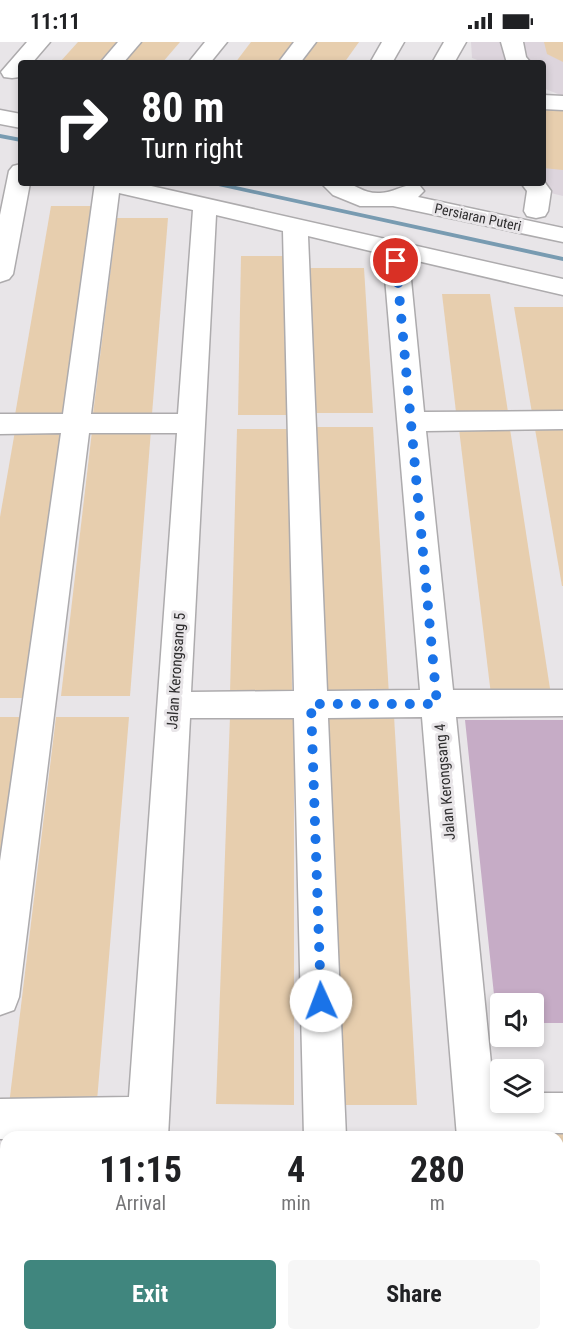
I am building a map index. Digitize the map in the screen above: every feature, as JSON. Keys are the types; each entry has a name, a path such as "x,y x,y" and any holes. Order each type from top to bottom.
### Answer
{"street":[{"path":"26,60 39,42"},
{"path":"114,60 130,42"},
{"path":"201,60 216,42"},
{"path":"291,60 305,42"},
{"path":"383,60 393,42"},
{"path":"445,60 455,42"},
{"path":"512,42 516,60"},
{"path":"546,102 563,103"},
{"path":"0,117 18,120"},
{"path":"0,159 18,163"},
{"path":"0,274 4,237 18,183"},
{"path":"0,997 108,186"},
{"path":"122,186 295,225 352,216 413,190 416,186"},
{"name":"Persiaran Puteri","path":"448,186 536,195 563,218"},
{"path":"337,187 352,216 395,248 563,287"},
{"path":"536,195 563,188"},
{"name":"Persiaran Puteri","path":"393,199 563,235"},
{"name":"Jalan Kerongsang 5","path":"147,1127 205,204"},
{"path":"295,225 325,1131"},
{"name":"Jalan Kerongsang 4","path":"395,248 477,1125"},
{"path":"411,422 563,420"},
{"path":"0,424 191,423"},
{"path":"174,705 563,703"},
{"path":"477,1125 563,1113"},
{"path":"0,1119 147,1127"}],"shaded area":[{"path":"471,42 563,42 563,96 546,89 546,60 477,60 472,58"},
{"path":"546,93 563,101 563,196 522,186 546,186"},
{"path":"465,720 563,720 563,1023 544,1023 544,993 494,993"}],"building":[{"path":"78,42 117,42 101,60 62,60"},
{"path":"142,42 180,42 165,60 125,60"},
{"path":"251,42 295,42 282,60 237,60"},
{"path":"316,42 359,42 346,60 302,60"},
{"path":"544,42 563,42 563,62 547,54"},
{"path":"546,107 563,107 563,170 546,168"},
{"path":"51,206 101,206 73,415 15,415"},
{"path":"117,218 168,218 152,414 93,414"},
{"path":"241,256 288,256 290,415 238,415"},
{"path":"309,268 364,268 373,413 312,413"},
{"path":"442,294 490,294 508,412 456,412"},
{"path":"514,307 563,307 563,413 532,413"},
{"path":"314,427 373,427 389,695 321,695"},
{"path":"237,429 290,429 292,693 230,693"},
{"path":"459,429 510,429 551,695 491,695"},
{"path":"535,429 563,429 563,586 562,586"},
{"path":"151,430 130,696 61,696 92,431"},
{"path":"15,431 65,432 26,698 0,698 0,517"},
{"path":"230,716 294,716 294,1105 216,1104"},
{"path":"322,716 394,716 417,1105 330,1105"},
{"path":"0,717 29,717 0,918"},
{"path":"56,717 129,717 96,1113 8,1113"}],"waterway":[{"path":"0,136 18,139"},
{"path":"228,186 563,259"}],"route":[{"path":"321,1001 311,704 437,704 396,261"}]}
